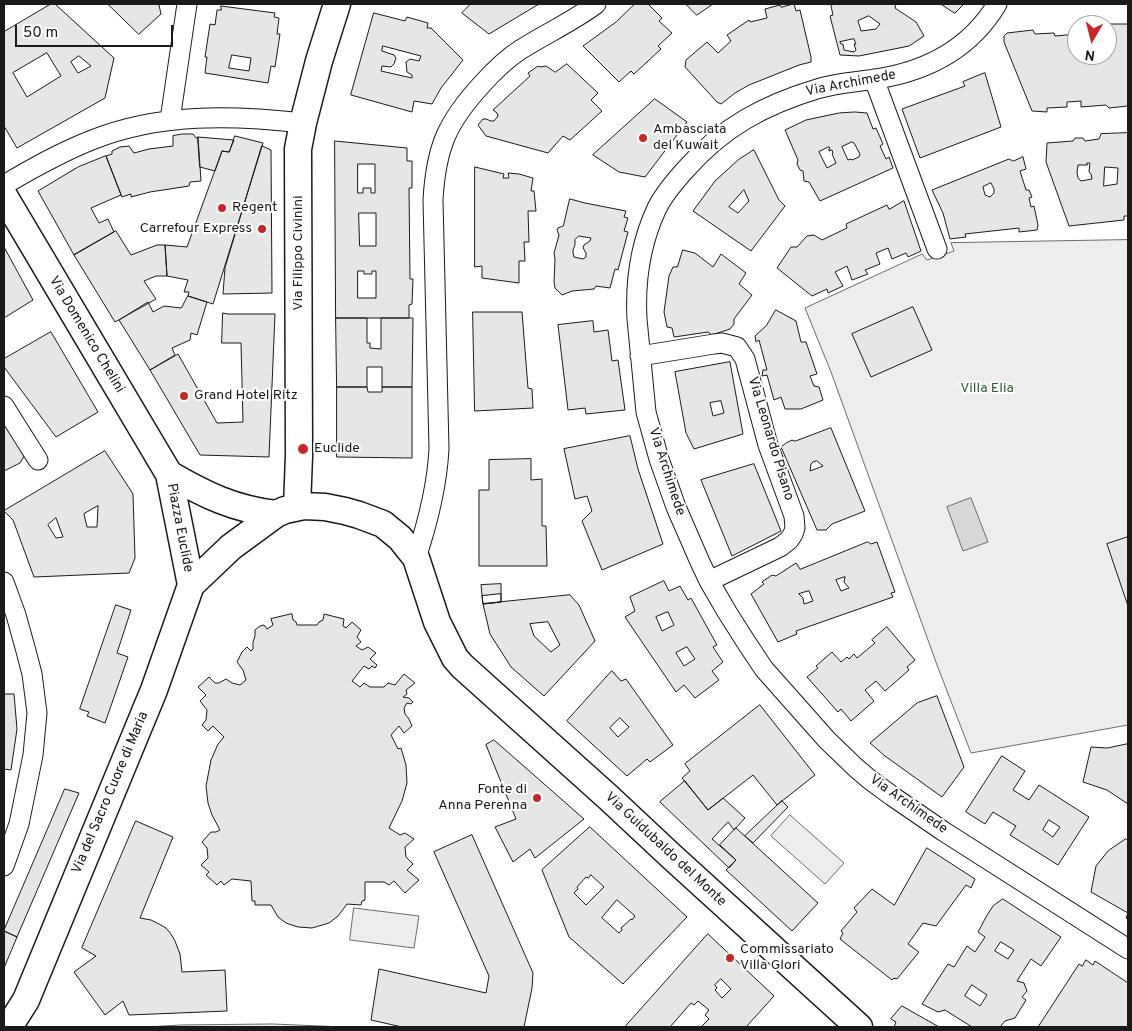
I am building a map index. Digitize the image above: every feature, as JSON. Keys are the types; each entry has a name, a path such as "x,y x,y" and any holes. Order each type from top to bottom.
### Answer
{"street":[{"path":"170,120 187,4"},
{"name":"Via Filippo Civinini","path":"286,510 299,456 298,149 319,61 337,4"},
{"path":"416,558 430,514 436,486 438,464 433,200 437,162 444,140 457,114 496,69 519,51 596,4"},
{"name":"Via Archimede","path":"998,4 981,27 961,46 950,53 915,70 874,79 842,83 784,100 736,124 713,142 679,176 657,208 642,254 638,275 636,304 646,412 659,459 676,507 709,580 764,669 814,726 855,767 892,796 1128,949"},
{"path":"874,79 937,249"},
{"path":"4,184 45,161 94,139 155,122 237,117 303,123"},
{"name":"Via Domenico Chelini","path":"4,196 169,474"},
{"name":"Via Leonardo Pisano","path":"640,356 714,344 729,344 737,347 745,359 768,445 794,516 795,528 793,534 780,548 709,580"},
{"path":"4,406 38,460"},
{"name":"Piazza Euclide","path":"169,474 222,502 256,512 314,506 345,511 375,521 391,530 416,558 447,643 455,658 470,674"},
{"name":"Piazza Euclide","path":"169,474 191,585"},
{"name":"Piazza Euclide","path":"191,585 231,547 286,510"},
{"path":"4,582 16,615 32,674 37,720 31,767 19,824 4,866"},
{"name":"Via del Sacro Cuore di Maria","path":"9,1027 26,1000 154,690 191,585"},
{"name":"Via Guidubaldo del Monte","path":"470,674 609,798 859,1027"},
{"name":"Via del Sacro Cuore di Maria","path":"24,1027 26,1000"}],"shaded area":[{"name":"Villa Elia","path":"1128,240 1128,725 971,753 937,665 831,372 805,308 922,254 927,260 954,251 951,243"},
{"path":"971,498 988,542 963,551 947,507"},
{"path":"790,815 844,863 825,884 771,836"},
{"path":"354,908 419,916 414,948 350,940"},
{"path":"273,1024 344,1027 146,1027 181,1025"}],"building":[{"path":"51,4 55,4 114,58 105,98 17,148 4,126 4,32","holes":["47,53 61,76 27,97 13,73","79,56 91,66 78,73 71,62"]},
{"path":"108,4 157,4 161,14 139,34"},
{"path":"471,4 539,4 489,34 462,13"},
{"path":"635,4 648,4 662,18 659,21 672,33 658,46 661,49 634,74 631,71 619,82 583,46 616,22"},
{"path":"686,4 713,4 697,15"},
{"path":"794,4 796,11 800,10 811,62 749,85 721,104 685,67 686,60 707,42 718,53 731,41 727,35 749,20 750,22 767,18 765,9"},
{"path":"834,4 896,4 895,8 916,22 924,36 909,46 859,56 840,55 830,16 833,15 831,6","holes":["869,16 880,24 876,29 861,31 858,21","854,39 856,50 854,52 844,50 843,44 840,42"]},
{"path":"941,4 964,4 955,13"},
{"path":"221,6 275,13 274,17 279,18 277,34 280,34 275,67 271,66 268,83 205,73 207,57 205,57 210,24 215,25 217,10 221,10","holes":["232,55 251,58 249,71 229,68"]},
{"path":"374,13 405,21 407,17 428,23 427,28 431,28 463,60 441,88 432,104 414,101 412,112 351,95","holes":["383,46 421,56 419,61 410,59 406,62 407,72 412,75 412,78 381,71 382,66 391,67 396,58 394,55 382,51"]},
{"path":"1117,24 1128,24 1128,106 1109,108 1106,105 1081,107 1081,101 1067,102 1067,107 1047,108 1047,112 1032,111 1004,42 1004,36 1007,33 1033,30 1035,34 1054,33 1055,36 1067,35 1067,65 1117,65"},
{"path":"567,64 598,93 591,100 602,111 570,140 563,136 548,153 486,136 478,125 483,119 494,121 498,116 493,110 530,76 528,73 538,66 546,66 555,72"},
{"path":"985,73 1001,127 920,158 902,109 965,86 963,82"},
{"path":"655,99 687,122 645,177 619,172 593,155"},
{"path":"839,113 867,113 873,129 876,128 883,144 880,146 886,159 889,157 893,168 820,201 809,182 804,181 803,171 800,170 797,164 798,160 785,130 806,120","holes":["852,142 860,154 859,157 848,160 842,147","829,147 829,151 832,150 836,163 827,168 819,152"]},
{"path":"1128,133 1128,216 1124,216 1124,220 1069,226 1046,162 1047,143 1073,141 1075,138 1083,138 1085,141 1099,139 1101,134","holes":["1087,163 1090,163 1089,172 1092,179 1081,181 1077,173 1078,165 1087,165","1105,167 1118,168 1117,184 1104,186"]},
{"path":"193,134 196,138 198,137 201,181 190,182 189,186 131,197 131,194 122,197 106,156 112,154 112,151 120,147 129,146 134,153 173,146 173,136"},
{"name":"Regent","path":"235,136 263,143 213,304 188,296 189,292 184,292 188,280 167,276 165,245 187,247 222,151 229,152"},
{"path":"198,137 234,140 229,152 222,151 215,171 200,167"},
{"path":"335,141 407,148 407,161 412,161 412,188 409,188 410,279 413,279 412,304 409,305 409,318 336,318","holes":["358,164 375,164 375,193 371,193 371,188 363,188 363,193 358,193","359,213 376,213 376,246 360,246","358,271 364,271 364,274 372,274 372,271 376,271 376,298 358,298"]},
{"path":"262,146 271,150 272,293 223,294 225,268"},
{"path":"754,150 779,200 785,206 751,251 693,211 715,181 738,160","holes":["744,190 749,201 738,213 729,207"]},
{"path":"106,156 121,195 91,208 99,223 108,219 114,232 74,255 38,191 78,167"},
{"path":"1023,157 1026,169 1020,171 1026,190 1029,190 1032,197 1029,198 1031,207 1034,206 1038,225 1037,230 1019,232 1019,228 965,234 966,237 950,239 943,213 932,190 1009,159 1013,161","holes":["991,183 994,193 990,197 985,195 983,187"]},
{"path":"475,167 504,174 503,178 509,178 508,173 533,178 531,191 534,191 536,211 528,211 529,242 524,242 525,261 519,261 519,283 482,278 482,266 475,267"},
{"path":"570,199 626,211 624,217 628,218 624,231 628,232 618,270 615,269 610,288 596,286 594,289 572,291 562,295 555,288 554,253 559,235 557,230 563,226","holes":["579,236 591,238 583,248 586,257 583,259 574,257 575,240"]},
{"path":"904,201 921,251 908,257 906,253 892,259 888,248 876,253 880,264 865,270 868,274 852,280 847,266 835,272 843,286 828,293 827,289 812,296 777,268 791,247 797,247 807,236 814,235 822,240 847,228 846,224 887,205 889,209"},
{"path":"116,231 131,255 157,245 165,245 167,276 156,276 144,281 156,299 115,322 74,255"},
{"path":"4,247 33,300 4,318"},
{"path":"683,250 695,253 713,267 721,254 746,273 739,284 752,295 734,319 734,324 730,329 712,335 708,332 674,337 672,328 667,327 664,312 669,276 673,267 677,267"},
{"path":"188,296 207,302 197,335 191,333 190,340 172,348 175,355 150,370 119,320 148,302 153,312 164,306 181,308"},
{"path":"913,307 932,350 871,377 852,334"},
{"path":"776,310 796,321 801,342 806,342 817,374 810,376 814,386 819,387 823,400 801,409 785,409 781,397 774,400 767,375 762,376 763,370 767,370 759,340 756,342 755,336 766,326"},
{"path":"473,312 522,312 528,388 532,389 533,408 475,411"},
{"name":"Grand Hotel Ritz","path":"223,313 275,314 269,457 200,455 150,370 178,354 217,423 243,422 241,343 222,343"},
{"path":"336,318 367,318 367,343 370,343 370,348 381,349 381,318 413,318 412,387 382,387 382,367 367,367 367,387 337,387"},
{"path":"593,321 594,332 608,330 612,361 618,360 625,410 586,414 585,408 568,410 558,325"},
{"path":"51,332 98,412 56,437 4,367 4,359"},
{"path":"730,362 743,434 694,449 686,433 675,372","holes":["721,401 724,413 713,416 710,403"]},
{"path":"337,387 367,387 368,392 382,392 382,387 412,387 412,458 337,457"},
{"path":"4,424 26,453 20,463 4,471"},
{"path":"831,428 865,511 832,524 826,530 817,530 781,447 792,440 795,441","holes":["817,461 823,466 810,471 813,462"]},
{"path":"630,436 638,469 663,544 602,570 582,521 592,511 587,496 575,499 564,449"},
{"path":"105,451 133,494 135,558 129,573 34,577 13,520 4,511","holes":["98,506 97,527 87,527 84,514","56,518 63,537 56,538 48,525"]},
{"path":"531,459 531,480 542,479 542,526 546,526 547,566 479,566 479,490 489,490 489,460"},
{"path":"754,464 781,531 732,556 701,480"},
{"path":"1128,537 1128,606 1107,544"},
{"path":"868,542 871,544 877,542 895,592 891,593 893,597 796,631 797,634 778,642 751,594 764,584 762,582 772,575 776,576 796,563 800,569","holes":["845,577 844,582 849,588 841,591 836,580","809,591 813,601 804,604 803,598 799,594"]},
{"path":"664,581 669,591 680,586 688,600 691,598 717,645 713,647 723,662 712,671 719,680 695,698 684,685 676,692 625,617 635,611 630,597","holes":["668,612 674,625 662,631 656,617","687,647 695,659 684,666 676,653"]},
{"path":"501,584 501,602 483,604 481,585"},
{"path":"501,594 501,602 483,604 482,596"},
{"path":"570,595 579,605 595,641 544,696 511,667 490,634 483,604","holes":["548,622 560,645 551,652 534,636 530,624"]},
{"path":"116,605 131,610 117,653 128,657 105,723 87,716 89,712 80,709"},
{"path":"292,614 293,620 297,625 317,625 323,620 324,614 344,619 343,626 346,628 352,622 361,630 357,637 361,642 356,646 362,650 368,647 376,653 370,659 377,665 375,668 372,666 369,669 364,666 352,681 360,687 364,683 370,687 384,687 388,683 395,685 404,674 415,683 406,690 407,694 403,697 409,698 413,702 411,704 407,703 404,708 405,714 412,726 404,733 399,726 391,735 398,749 401,748 406,765 407,783 402,801 389,828 400,835 405,833 414,839 405,847 406,857 413,864 407,870 419,880 405,893 394,881 389,885 384,882 365,882 365,900 362,901 361,905 347,904 338,916 329,923 312,928 298,927 286,923 278,917 271,905 255,905 255,901 252,901 251,881 232,879 224,885 221,881 217,885 206,875 209,872 201,865 208,858 207,848 202,842 211,832 220,830 208,803 206,786 211,760 218,744 224,737 213,726 208,731 202,725 206,720 207,710 200,701 206,695 198,687 209,677 215,683 226,679 240,685 246,680 243,670 237,662 247,647 251,651 253,649 255,630 264,625 267,629 273,625 271,619"},
{"path":"887,627 915,660 907,667 909,670 885,691 876,681 865,690 874,701 851,721 841,709 838,712 807,677 832,652 841,662 847,657 849,659 854,654 857,658 875,643 872,640"},
{"path":"612,671 621,681 626,679 673,745 650,762 647,759 627,776 567,721","holes":["620,718 629,727 618,737 610,728"]},
{"path":"4,694 14,694 17,729 11,770 4,769"},
{"path":"937,696 964,767 942,797 870,743 917,703"},
{"path":"760,705 815,775 777,805 753,775 708,810 682,778 690,771 685,764"},
{"path":"494,740 584,819 535,858 530,849 513,862 495,827 516,819 486,745"},
{"path":"1128,744 1128,804 1107,790 1083,782 1091,747 1107,748"},
{"path":"1002,756 1025,771 1013,790 1029,800 1039,785 1089,817 1058,865 1010,835 1016,826 993,812 985,824 966,812","holes":["1049,820 1060,827 1053,837 1043,830"]},
{"path":"685,781 708,810 723,798 745,818 734,830 728,822 712,839 736,860 729,868 660,802"},
{"path":"65,789 79,793 17,937 4,931"},
{"path":"782,801 788,807 753,843 745,836"},
{"path":"136,821 173,837 140,918 159,924 171,934 180,954 182,972 225,970 227,1011 129,1015 123,1001 105,1015 74,972 96,956 82,948"},
{"path":"590,827 687,917 623,984 569,937 542,870","holes":["591,875 604,887 586,905 574,893 586,877 588,878","617,900 635,916 621,928 622,930 619,933 602,918"]},
{"path":"736,828 818,903 792,931 726,870 736,860 720,845"},
{"path":"472,835 533,973 524,1027 402,1027 371,1020 379,969 486,993 489,976 434,852"},
{"path":"1126,839 1128,840 1128,913 1091,892 1096,866 1108,851"},
{"path":"927,848 975,879 971,888 966,885 936,926 923,923 908,944 919,952 897,979 894,978 892,980 840,939 843,933 841,931 857,912 854,908 872,889 894,905"},
{"path":"1003,899 1061,937 1041,966 1031,959 1017,981 1024,983 1027,991 1022,997 1026,1000 1015,1018 1005,1021 1000,1027 972,1027 945,1010 938,1012 922,1004 948,964 954,967 967,946 975,952 985,937 978,932 993,906","holes":["1001,942 1014,950 1008,959 995,951","972,985 987,995 980,1006 965,996"]},
{"path":"4,931 17,937 4,968"},
{"path":"708,934 774,996 746,1027 701,1027 709,1019 705,1015 709,1010 698,1001 694,1005 691,1003 670,1027 625,1027","holes":["721,979 731,989 722,998 715,990 717,988 715,985"]},
{"path":"1086,960 1093,965 1095,961 1128,983 1128,1027 1038,1027 1079,964 1082,966"},
{"path":"902,1006 939,1027 894,1027 896,1022 891,1019"}],"place":[{"name":"Ambasciata del Kuwait","path":"643,138"},
{"name":"Regent","path":"222,208"},
{"name":"Carrefour Express","path":"262,229"},
{"name":"Grand Hotel Ritz","path":"184,396"},
{"name":"Euclide","path":"303,449"},
{"name":"Fonte di Anna Perenna","path":"537,798"},
{"name":"Commissariato Villa Glori","path":"730,958"}]}
